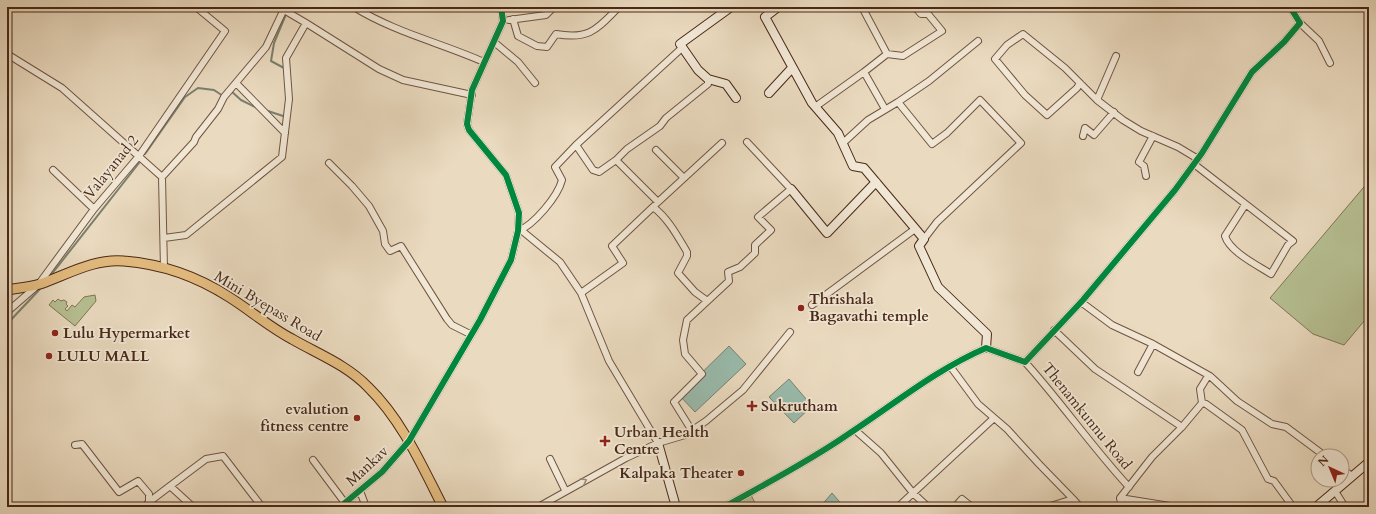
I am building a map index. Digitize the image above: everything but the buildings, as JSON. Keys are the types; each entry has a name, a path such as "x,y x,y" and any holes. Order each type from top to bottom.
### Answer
{"main road":[{"name":"Mini Byepass Road","path":"7,290 38,285 93,264 122,260 192,277 229,297 259,319 291,339 344,366 368,386 377,396 409,441 443,507"}],"street":[{"name":"Valayanad 2","path":"7,312 38,285 94,209 139,156 225,31 196,7"},
{"path":"354,7 367,15 408,34 484,62"},
{"path":"495,7 501,9 504,21 546,15 554,7"},
{"path":"513,19 518,36 537,46 547,47 556,34 572,37 595,31 619,7"},
{"path":"717,7 728,9"},
{"path":"778,7 765,16 792,68 815,107 838,133 853,166 864,168 924,239"},
{"path":"862,7 887,54"},
{"path":"815,107 887,54 903,56 942,31 928,14 921,14 915,7"},
{"path":"1290,7 1300,23 1319,41 1330,63"},
{"path":"164,269 162,177 194,142 218,110 224,97 266,47 285,8 379,69 403,80 472,95"},
{"path":"728,9 680,44 698,70 708,79 726,84 736,98"},
{"name":"Mankav","path":"343,505 360,492 395,459 409,441 470,334 480,320 508,266 520,230 519,213 506,175 469,130 467,124 472,95 484,62 504,21"},
{"path":"164,238 186,235 282,157 289,99 286,58 306,23"},
{"path":"724,507 855,430 916,387 950,366 986,348 1025,362 1081,302 1196,161 1252,72 1284,42 1300,23"},
{"path":"1080,83 1078,88 1047,115 1026,95 995,59 1008,45 1023,34 1065,68 1080,83 1097,100 1141,131 1178,147 1196,161 1245,205 1293,240 1288,245 1271,274 1244,257 1228,243 1225,236 1245,205"},
{"path":"843,143 868,120 886,110 929,81 978,41"},
{"path":"494,42 518,62 535,83"},
{"path":"676,507 658,443 609,361 581,294 560,262 520,230 547,208 555,196 562,180 555,168 576,145 683,47"},
{"path":"7,54 62,88 162,177"},
{"path":"1097,100 1116,56"},
{"path":"769,93 792,68"},
{"path":"864,72 886,110"},
{"path":"576,145 593,170 599,172 616,160 627,149 660,126 666,118 708,84 708,79"},
{"path":"236,83 285,133"},
{"path":"898,102 932,144 947,133 980,100 1021,143 937,222 919,246 938,287 987,334 986,348"},
{"path":"1083,136 1085,128 1094,135 1114,112"},
{"path":"1146,176 1144,166 1139,162 1153,136"},
{"path":"747,142 791,189 827,233 876,182"},
{"path":"581,294 623,263 612,246 722,143"},
{"path":"656,150 684,178"},
{"path":"616,160 658,202"},
{"path":"329,163 352,186 368,206 383,231 385,244 390,251 401,246 447,319 452,325 470,334"},
{"path":"53,170 94,209"},
{"path":"692,430 674,402 702,374 685,354 683,340 687,320 706,300 729,281 728,272 740,267 755,253 755,246 771,230 758,217 791,189"},
{"path":"653,207 659,211 673,229 687,252 688,256 678,273 695,292 706,300"},
{"path":"812,305 915,229"},
{"path":"1081,302 1112,325 1153,344 1208,376 1237,400 1272,424 1286,427 1314,448"},
{"path":"1054,330 1095,369 1182,427"},
{"path":"538,507 565,490 658,443 686,435 743,390 790,332"},
{"path":"1138,372 1153,344"},
{"name":"Thenamkunnu Road","path":"1025,362 1061,403 1104,460 1129,487"},
{"path":"950,366 978,404 1007,429 1038,464 1080,507"},
{"path":"1120,498 1152,457 1182,427 1202,403 1200,389 1208,376"},
{"path":"1202,403 1206,404 1242,430 1268,479 1274,481 1294,507"},
{"path":"898,507 994,418"},
{"path":"855,430 881,453 913,493 928,507"},
{"path":"75,445 82,444 119,492 138,481 148,494 149,502"},
{"path":"144,507 206,459 223,456 260,506"},
{"path":"550,459 565,490"},
{"path":"313,460 343,505"},
{"path":"1316,507 1369,462"},
{"path":"170,486 193,507"},
{"path":"1335,491 1345,507"},
{"path":"360,492 366,507"},
{"path":"1120,498 1122,507"},
{"path":"1120,498 1176,507"},
{"path":"1047,507 1073,499"},
{"path":"955,507 962,500 972,507"}],"shaded area":[{"path":"1369,181 1369,323 1365,320 1344,345 1313,334 1270,298"},
{"path":"95,295 96,301 75,326 49,305 53,300 55,302 58,299 61,301 64,300 67,302 66,304 68,306 65,309 67,311 72,305 75,307 84,297"},
{"path":"729,346 746,364 695,412 679,395"},
{"path":"789,379 812,406 794,423 769,397"},
{"path":"832,493 844,507 820,507"},
{"path":"751,495 757,507 730,507"}],"waterway":[{"name":"Valayanad 2","path":"284,68 271,61 274,43 289,7"},
{"name":"Valayanad 2","path":"145,154 185,97 198,88 214,90 223,96"},
{"name":"Valayanad 2","path":"231,91 241,100 257,108"},
{"name":"Valayanad 2","path":"265,110 283,116"},
{"path":"51,275 139,163"},
{"path":"7,324 40,289"}],"cycle path":[{"path":"340,507 382,472 409,441 480,320 511,260 518,231 519,213 506,175 469,130 467,124 472,90 503,21 501,7"},
{"path":"724,507 832,445 915,388 967,357 986,348 1025,362 1083,300 1175,190 1202,153 1252,72 1284,42 1300,23 1290,7"}],"place":[{"name":"Thrishala Bagavathi temple","path":"801,308"},
{"name":"Lulu Hypermarket","path":"55,333"},
{"name":"LULU MALL","path":"49,356"},
{"name":"Sukrutham","path":"752,406"},
{"name":"evalution fitness centre","path":"357,418"},
{"name":"Urban Health Centre","path":"605,441"},
{"name":"Kalpaka Theater","path":"741,473"}]}
